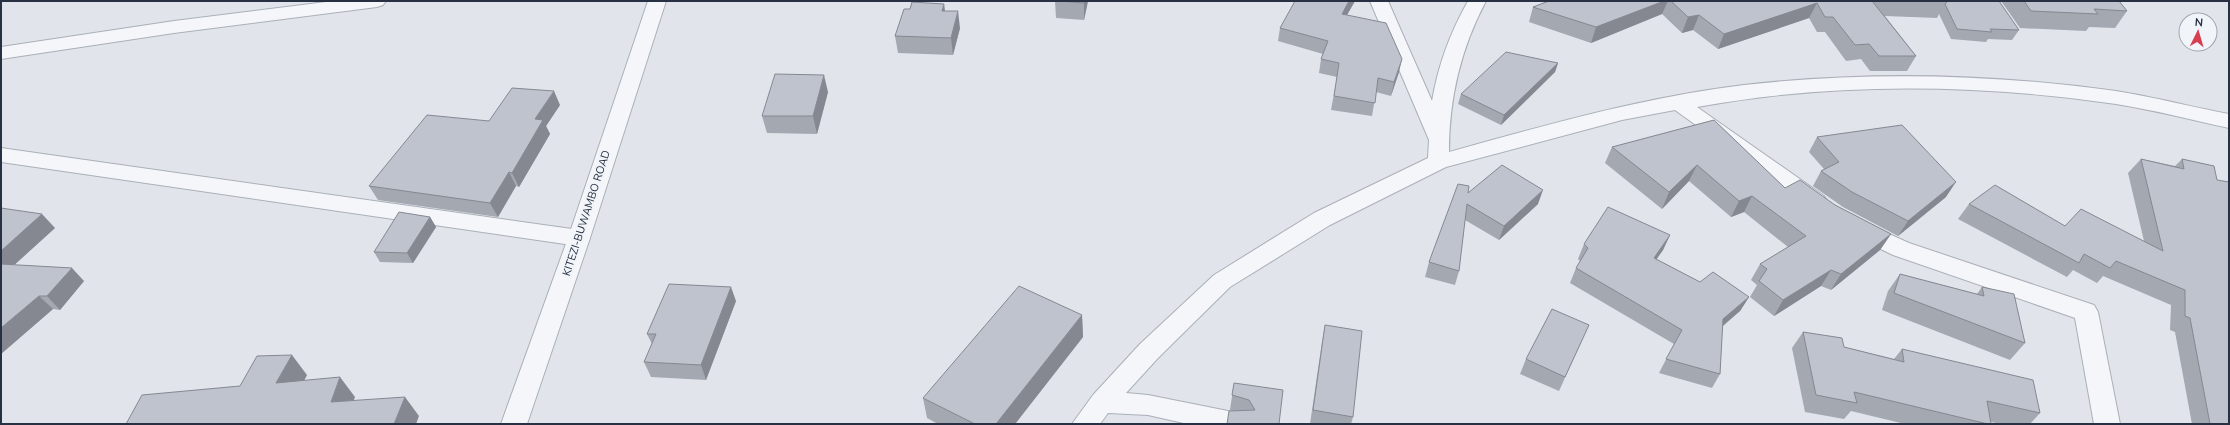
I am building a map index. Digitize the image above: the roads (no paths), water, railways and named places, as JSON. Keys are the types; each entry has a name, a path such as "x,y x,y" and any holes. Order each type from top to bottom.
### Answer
{"street":[{"path":"1,53 174,27 377,1"},
{"name":"KITEZI-BUWAMBO ROAD","path":"514,424 579,238 657,1"},
{"path":"1379,1 1438,139"},
{"path":"1439,162 1438,139 1446,76 1458,39 1477,1"},
{"path":"1085,424 1102,402 1149,351 1222,281 1322,219 1439,162 1607,116 1743,92 1856,83 2001,86 2117,98 2229,120"},
{"path":"1678,103 1837,216 1901,248 2086,312 2108,424"},
{"path":"1,155 579,238"},
{"path":"1102,402 1148,405 1238,424"}]}
